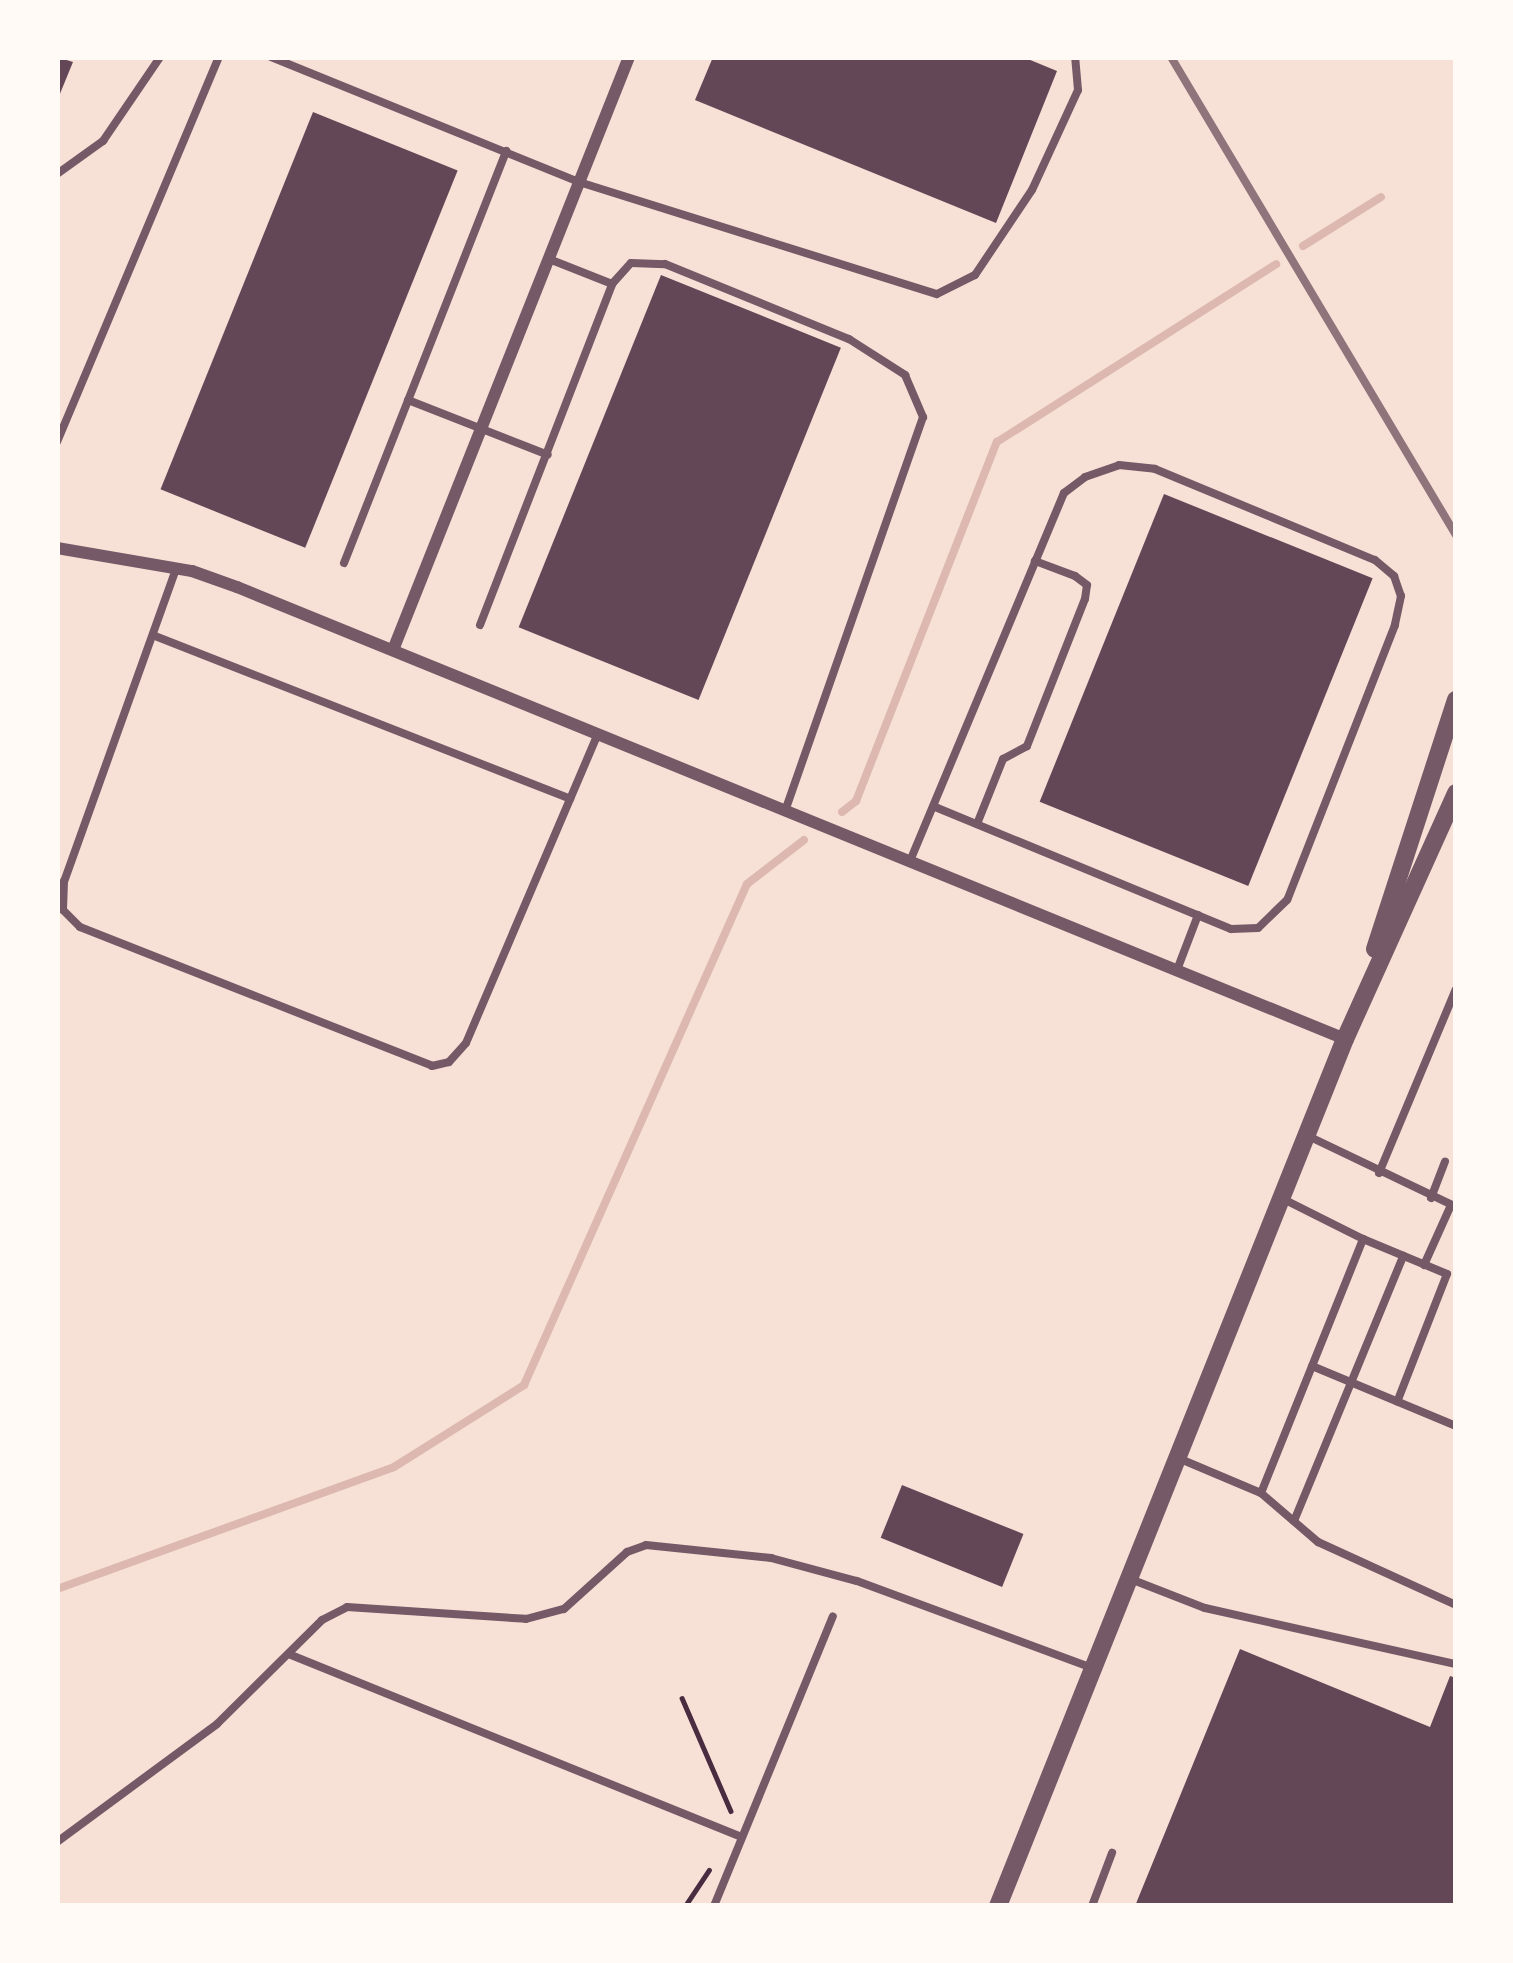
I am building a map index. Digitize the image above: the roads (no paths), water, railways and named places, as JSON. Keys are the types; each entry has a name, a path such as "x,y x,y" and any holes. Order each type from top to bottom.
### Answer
{"street":[{"path":"393,650 629,57"},
{"path":"57,548 176,568 393,650 1345,1039"},
{"path":"1345,1039 1456,700"},
{"path":"998,1906 1345,1039 1456,794"}],"lane":[{"path":"57,174 103,141 160,57"},
{"path":"57,442 219,57"},
{"path":"271,57 579,182 937,294 975,274 1032,190 1078,90 1075,57"},
{"path":"344,563 506,151"},
{"path":"549,259 612,284"},
{"path":"480,625 612,284 632,263 665,264 849,339 905,375 923,417 785,810"},
{"path":"408,400 548,454"},
{"path":"910,861 1064,493 1119,464 1199,486 1375,560 1394,576 1401,596 1395,626 1287,900 1258,928 1231,928 934,806"},
{"path":"977,824 1003,759 1027,746 1087,586 1075,575 1036,561"},
{"path":"176,568 64,881 63,910 80,927 432,1066 449,1062 466,1043 598,734"},
{"path":"155,635 570,799"},
{"path":"1177,970 1198,915"},
{"path":"1379,1173 1456,989"},
{"path":"1306,1136 1454,1206 1424,1265"},
{"path":"1431,1198 1445,1162"},
{"path":"1280,1199 1447,1274 1397,1402"},
{"path":"1261,1493 1363,1239"},
{"path":"1294,1521 1403,1256"},
{"path":"1312,1366 1456,1426"},
{"path":"1176,1458 1261,1493 1318,1542 1456,1605"},
{"path":"57,1842 217,1724 322,1620 347,1607 526,1618 564,1609 627,1552 646,1545 771,1558 857,1581 1092,1667"},
{"path":"1127,1578 1205,1608 1456,1664"},
{"path":"714,1906 833,1616"},
{"path":"291,1655 742,1837"},
{"path":"1092,1906 1112,1853"}],"waterway":[{"path":"1303,246 1381,197"},
{"path":"842,812 856,801 997,442 1276,264"},
{"path":"57,1589 394,1467 524,1385 747,884 804,840"}],"railway":[{"path":"1171,57 1456,535"}]}
